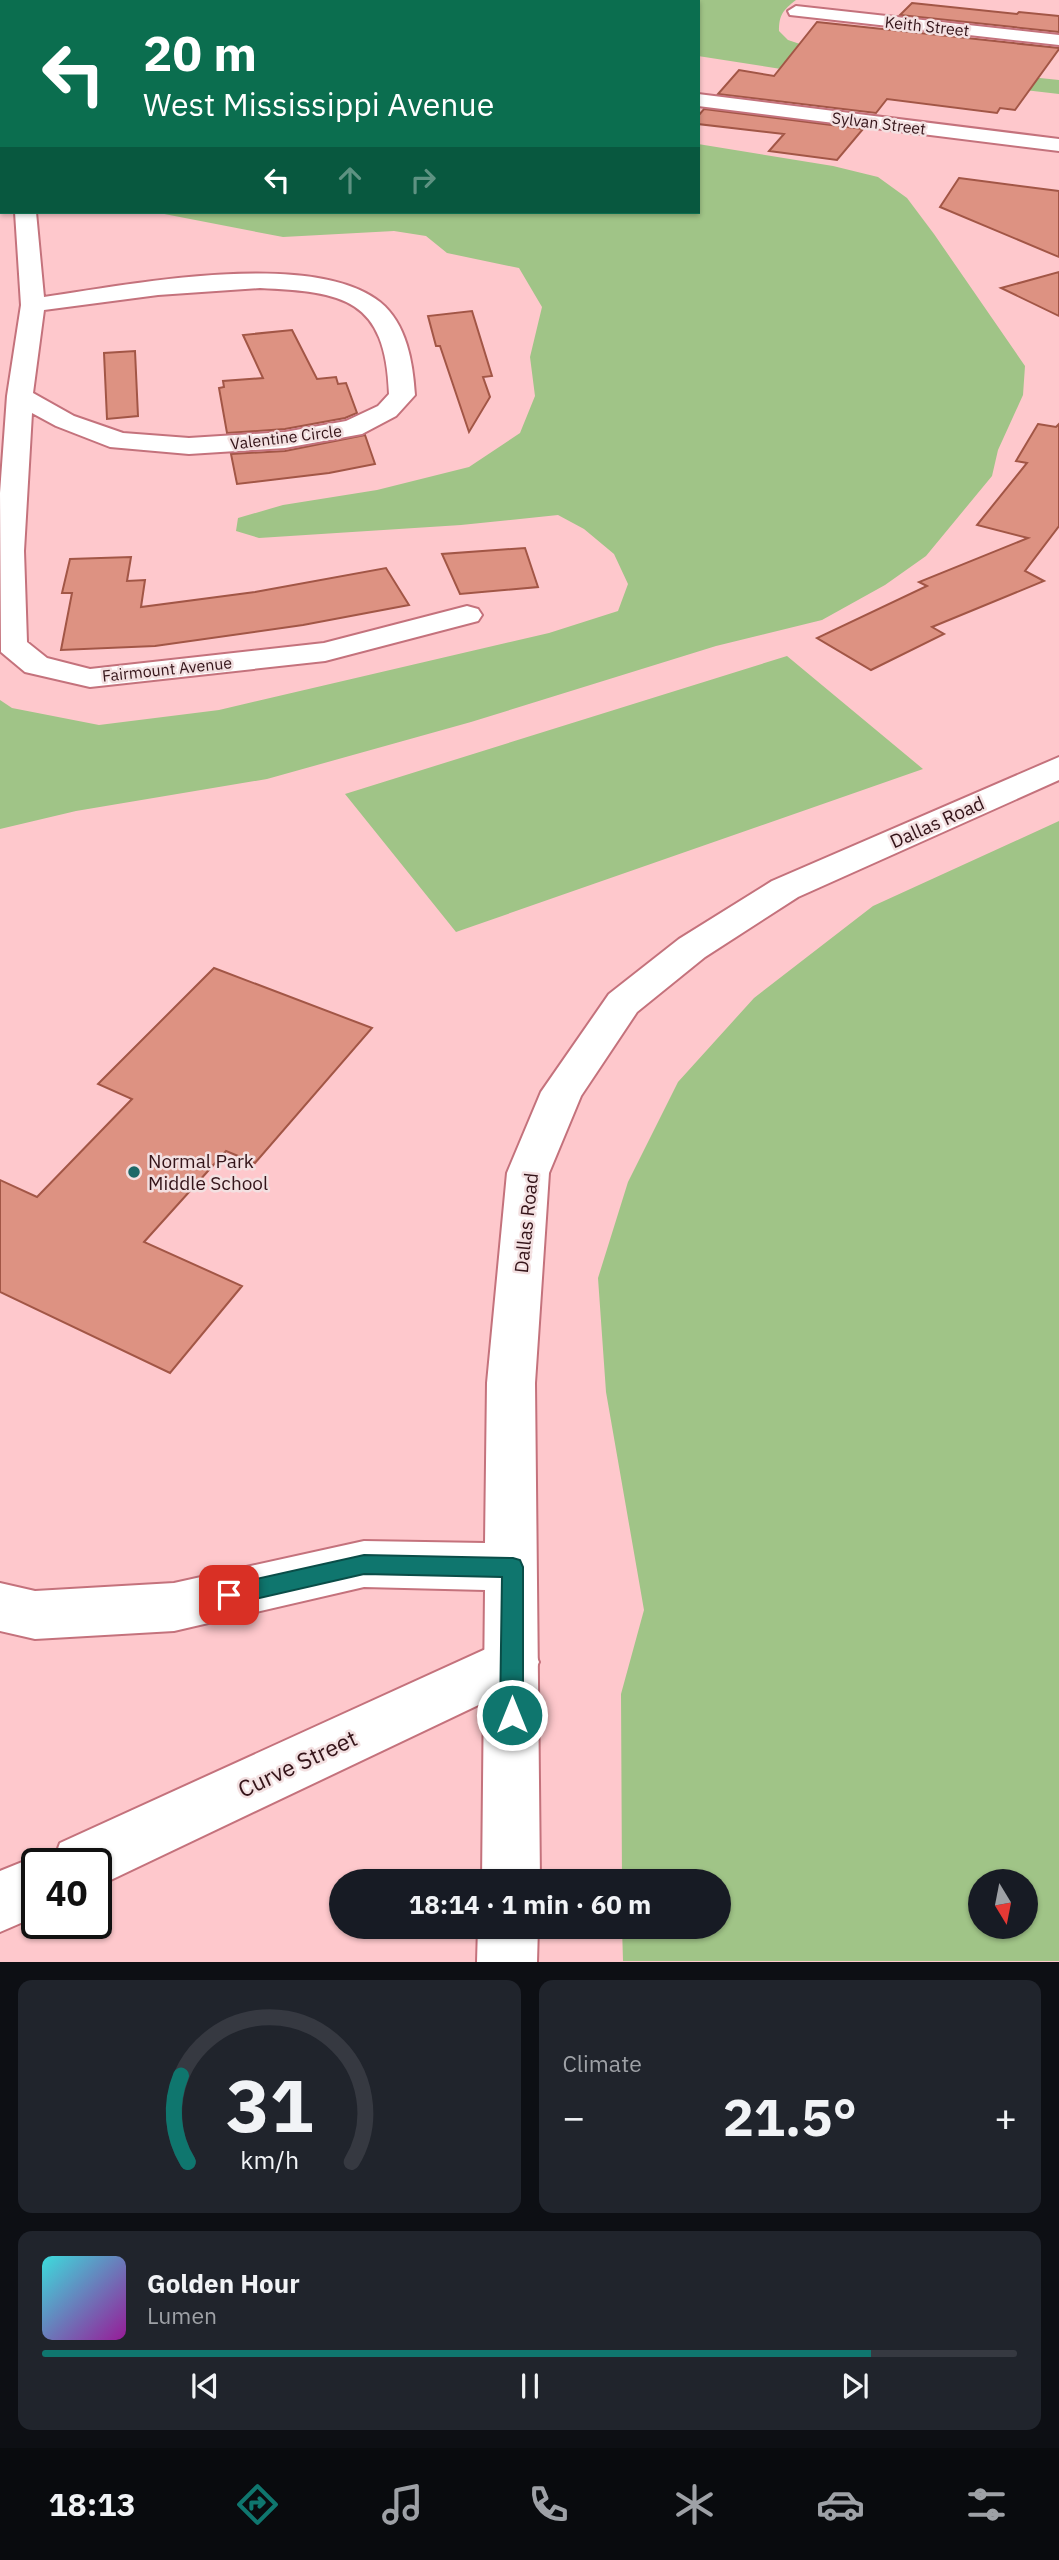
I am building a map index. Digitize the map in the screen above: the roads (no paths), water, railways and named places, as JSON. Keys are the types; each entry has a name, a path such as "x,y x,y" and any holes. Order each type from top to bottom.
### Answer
{"street":[{"name":"Keith Street","path":"796,11 1059,40"},
{"name":"Sylvan Street","path":"700,100 1059,145"},
{"name":"Fairmount Avenue","path":"25,214 33,305 20,396 10,551 12,645 36,665 90,678 326,652 467,615"},
{"name":"Valentine Circle","path":"20,396 65,421 119,441 189,446 285,440 353,428 387,411 402,395 400,360 389,329 371,306 337,289 284,279 221,281 33,305"},
{"name":"Dallas Road","path":"510,1869 513,1567 511,1383 528,1172 562,1091 623,1003 692,947 785,889 1059,767"},
{"path":"0,1607 35,1615 174,1607 364,1564 513,1567"},
{"name":"Curve Street","path":"112,1849 512,1661"},
{"path":"0,1902 21,1892"},
{"path":"507,1962 508,1939"}],"place":[{"name":"Normal Park Middle School","path":"134,1172"}]}
